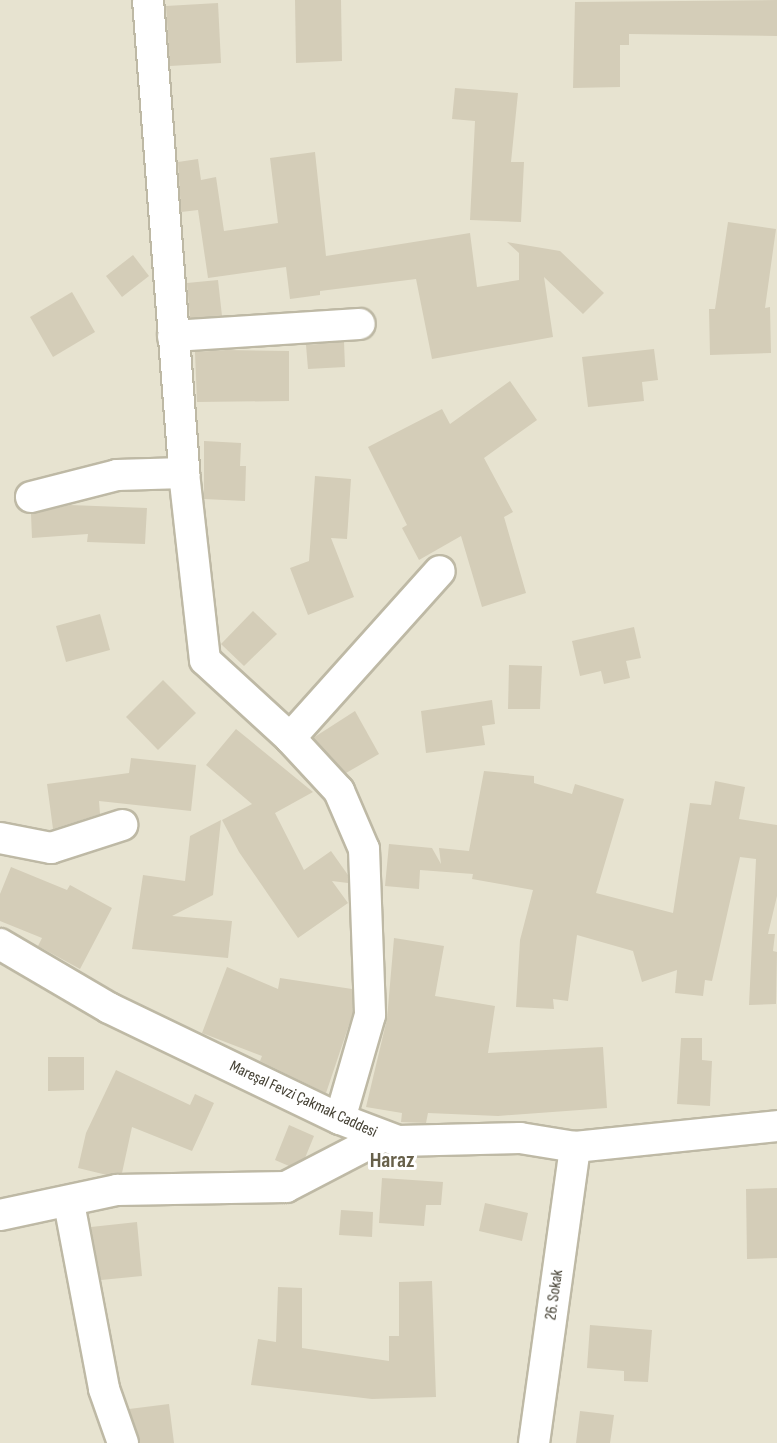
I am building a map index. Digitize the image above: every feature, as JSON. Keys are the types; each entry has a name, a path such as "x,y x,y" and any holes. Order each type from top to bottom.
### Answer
{"street":[{"path":"148,0 184,473 205,660 290,738 339,791 364,849 370,1015 340,1119"},
{"path":"173,336 360,324"},
{"path":"31,497 117,476 184,473"},
{"path":"290,738 440,571"},
{"path":"0,838 51,848 122,825"},
{"name":"Mareşal Fevzi Çakmak Caddesi","path":"0,944 109,1008 340,1119 382,1137 398,1141 520,1138 575,1147 777,1126"},
{"path":"0,1215 69,1203 117,1190 286,1187 382,1137"},
{"name":"26. Sokak","path":"534,1443 575,1147"},
{"path":"69,1203 104,1389 123,1443"}],"shaded area":[{"path":"0,0 777,0 777,1443 0,1443"}],"building":[{"path":"295,0 341,0 342,61 296,63"},
{"path":"777,0 777,36 629,34 629,45 620,45 620,87 573,88 575,2"},
{"path":"218,3 221,63 170,66 166,6"},
{"path":"455,88 518,93 511,162 524,162 521,222 470,220 475,121 452,119"},
{"path":"315,152 326,256 470,233 477,287 519,280 519,253 507,242 560,251 604,293 583,314 544,277 553,337 432,359 416,279 320,291 320,295 290,299 286,267 208,278 198,210 181,212 178,162 198,159 201,180 216,177 224,231 278,223 270,158"},
{"path":"728,222 776,229 765,308 770,307 771,353 710,355 709,309 715,309"},
{"path":"133,255 149,276 122,297 106,276"},
{"path":"218,280 222,316 190,318 187,283"},
{"path":"72,292 95,332 53,357 30,317"},
{"path":"344,342 345,367 308,369 306,345"},
{"path":"654,349 658,380 642,382 644,401 588,407 582,357"},
{"path":"289,351 289,401 197,402 195,352"},
{"path":"510,381 537,420 484,458 513,512 504,517 526,593 482,607 461,536 419,560 402,528 407,525 368,447 442,409 450,424"},
{"path":"204,441 241,443 240,466 246,466 245,501 204,499"},
{"path":"315,476 351,479 347,539 331,538 354,597 308,615 290,568 309,561"},
{"path":"70,505 147,508 145,544 87,542 88,534 32,538 31,514"},
{"path":"253,611 277,634 244,666 221,644"},
{"path":"100,614 110,650 66,662 56,626"},
{"path":"634,627 641,658 626,661 630,678 604,684 601,671 580,676 572,641"},
{"path":"509,665 542,666 540,709 508,709"},
{"path":"163,680 196,713 158,750 126,717"},
{"path":"492,700 495,724 482,726 485,745 426,753 421,711"},
{"path":"355,711 379,754 346,773 313,738"},
{"path":"236,729 313,792 275,813 304,870 331,851 348,875 348,883 332,881 348,903 298,938 239,852 222,820 252,804 206,765"},
{"path":"131,758 196,765 191,811 99,801 100,814 53,829 47,784 129,773"},
{"path":"484,771 534,776 534,783 572,794 575,784 624,799 596,893 673,913 690,803 711,805 715,781 745,787 739,819 777,825 777,896 768,934 775,934 773,951 777,952 776,1004 749,1005 756,859 740,857 712,981 705,980 703,996 675,993 677,970 642,982 633,951 577,935 568,1001 553,999 554,1009 516,1007 520,940 533,890 472,879 473,874 420,870 419,889 385,886 389,844 432,848 441,864 439,848 469,851"},
{"path":"221,820 213,895 172,916 232,921 228,958 132,949 143,875 185,881 190,836"},
{"path":"11,867 67,890 70,885 112,908 80,969 38,946 42,938 0,921 0,894"},
{"path":"394,938 444,946 435,996 495,1006 488,1053 603,1047 607,1108 498,1116 428,1113 426,1123 401,1122 402,1113 366,1107 387,1019"},
{"path":"227,967 278,989 280,978 352,989 353,1013 326,1093 260,1061 262,1056 202,1033"},
{"path":"681,1038 702,1038 702,1060 712,1061 710,1106 677,1104"},
{"path":"48,1057 84,1057 84,1090 48,1091"},
{"path":"116,1070 190,1105 195,1094 214,1103 192,1151 132,1127 122,1173 107,1175 78,1168 86,1133"},
{"path":"289,1125 314,1136 305,1158 289,1166 275,1160"},
{"path":"382,1178 443,1182 441,1205 426,1205 424,1226 379,1223"},
{"path":"777,1188 777,1258 747,1259 746,1189"},
{"path":"485,1203 528,1213 522,1241 479,1231"},
{"path":"341,1210 373,1212 372,1237 339,1235"},
{"path":"137,1222 142,1276 101,1280 91,1227"},
{"path":"432,1281 436,1397 372,1399 251,1385 258,1339 276,1342 278,1287 302,1288 302,1348 389,1361 389,1336 399,1336 399,1282"},
{"path":"590,1325 652,1330 648,1382 624,1381 624,1371 587,1368"},
{"path":"169,1404 174,1443 140,1443 129,1409"},
{"path":"580,1411 614,1415 610,1443 576,1443"}],"district":[{"name":"Haraz","path":"392,1161"}]}
